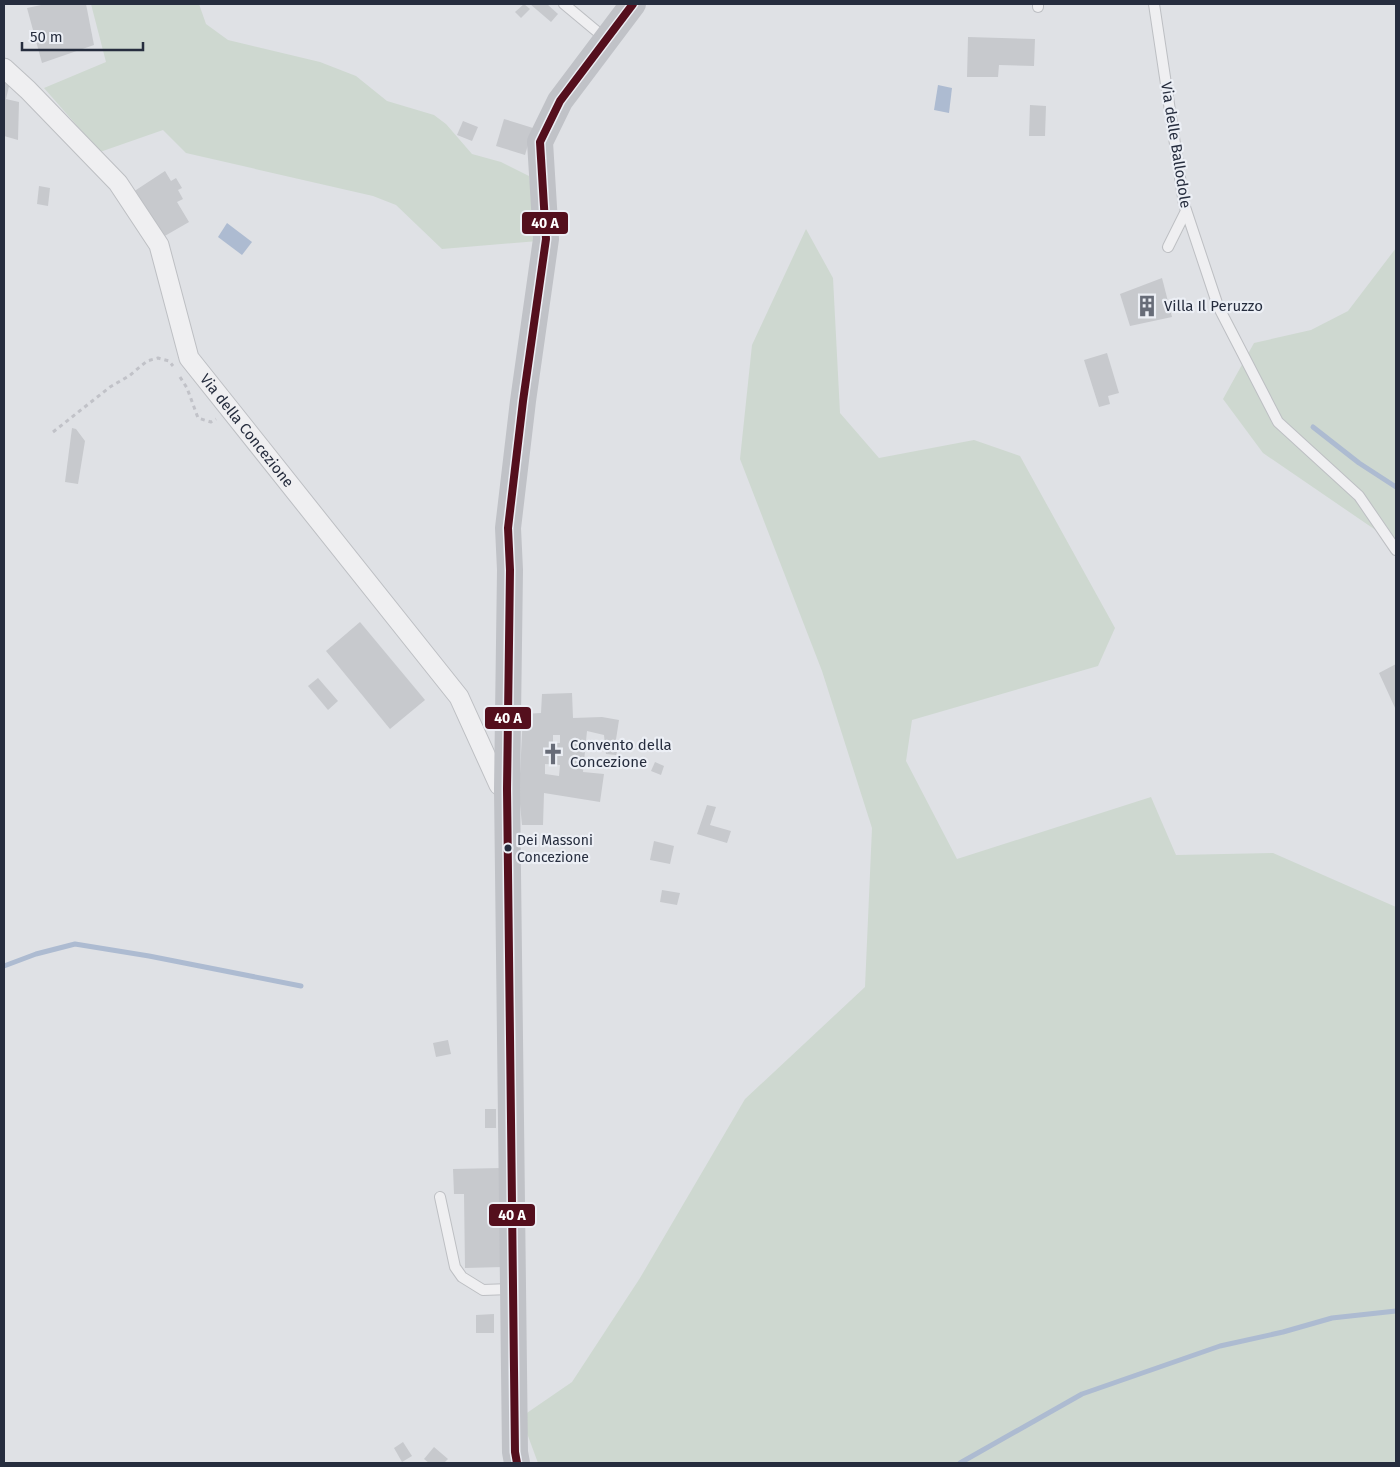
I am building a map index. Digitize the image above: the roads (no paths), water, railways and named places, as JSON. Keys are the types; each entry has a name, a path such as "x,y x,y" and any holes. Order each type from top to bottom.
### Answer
{"street":[{"path":"517,1463 515,1452 507,789 510,570 508,528 523,400 546,239 540,142 560,101 633,4"},
{"name":"Via della Concezione","path":"4,68 28,90 118,183 159,245 190,358 459,697 499,785 507,789"}],"lane":[{"path":"564,4 606,40"},
{"name":"Via delle Ballodole","path":"1154,4 1184,204 1218,306 1278,422 1359,496 1396,550"},
{"path":"1168,247 1186,211"},
{"path":"440,1197 455,1267 462,1277 483,1290 514,1289"}],"water":[{"path":"938,85 952,88 949,113 934,110"},
{"path":"227,223 252,242 242,255 218,237"}],"waterway":[{"path":"1313,427 1359,463 1396,487"},
{"path":"4,966 36,954 75,944 149,956 301,986"},
{"path":"960,1463 1082,1394 1220,1346 1283,1332 1332,1318 1396,1311"}],"place":[{"name":"Villa Il Peruzzo","path":"1147,306"},
{"name":"Convento della Concezione","path":"553,754"},
{"name":"Dei Massoni Concezione","path":"508,848"}]}
